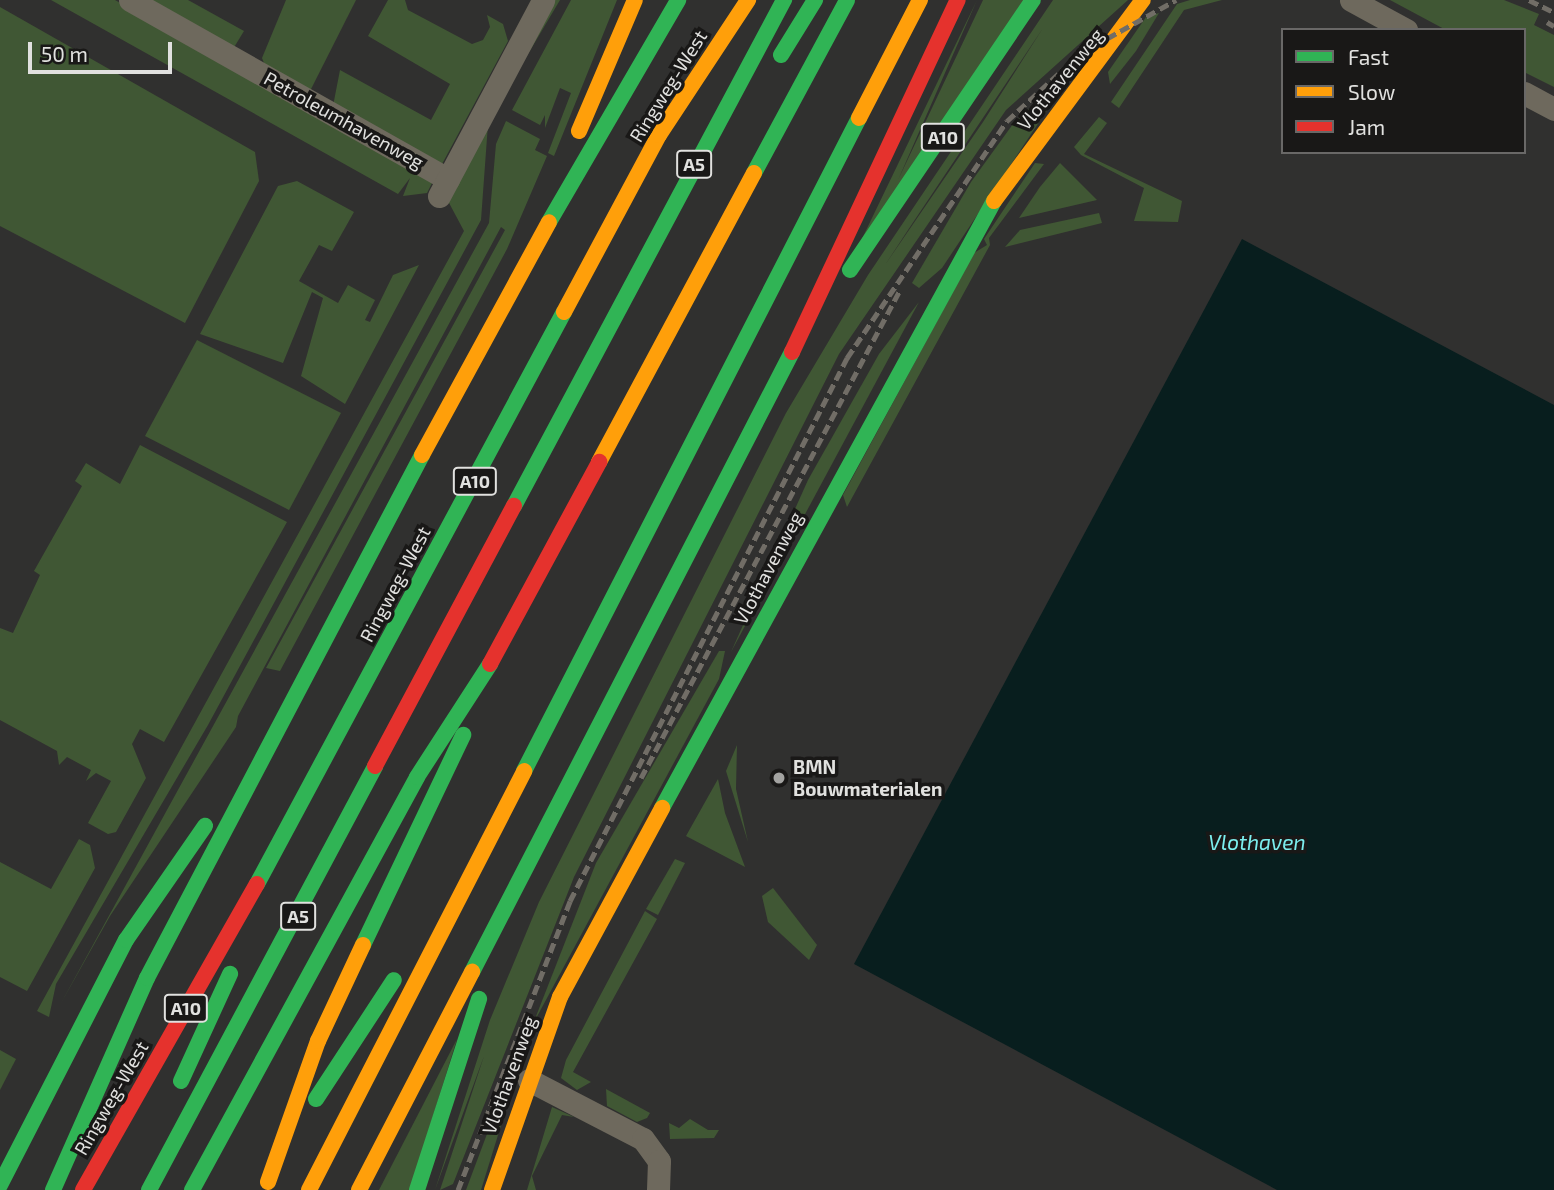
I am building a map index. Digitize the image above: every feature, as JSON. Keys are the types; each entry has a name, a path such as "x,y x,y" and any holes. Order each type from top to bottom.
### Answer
{"main road":[{"name":"A10","path":"536,244 635,0"},
{"name":"A10","path":"53,1190 147,978 263,749 536,244 678,0"},
{"name":"A10","path":"659,135 730,0"},
{"name":"Ringweg-West","path":"83,1190 289,826 659,135 748,0"},
{"name":"A5","path":"149,1190 525,495 604,328 784,0"},
{"path":"770,74 815,0"},
{"path":"192,1190 417,777 490,664 847,0"},
{"path":"309,1190 920,0"},
{"name":"A10","path":"359,1190 524,879 783,371 958,0"},
{"name":"A10","path":"783,371 1033,0"},
{"name":"Vlothavenweg","path":"492,1190 560,997 981,219 1143,0"},
{"name":"A10","path":"525,495 709,182"},
{"path":"265,1186 318,1041 442,790 490,664"},
{"name":"A10","path":"0,1185 142,913 263,749"},
{"name":"A5","path":"174,1096 289,826"},
{"path":"265,1186 343,1053 474,866"},
{"name":"A10","path":"417,1190 524,879"},
{"path":"130,1190 145,1156"}],"street":[{"name":"Petroleumhavenweg","path":"130,0 443,188 543,0"},
{"path":"1350,0 1402,28"},
{"path":"1526,94 1554,109"},
{"path":"529,1080 643,1139 659,1161 658,1190"}],"green space":[{"path":"51,0 115,0 434,179 427,193 403,196 410,178 398,194"},
{"path":"146,0 188,0 244,31 233,49"},
{"path":"286,0 356,0 309,93 266,68 262,58"},
{"path":"388,0 405,0 408,10 472,44 483,40 490,27 487,15 503,24 508,41 441,166 333,106 340,70 431,120 450,84 368,36"},
{"path":"555,0 560,0 502,98"},
{"path":"571,0 617,0 554,156 548,153 571,93 560,88 545,128 545,115 540,125 512,110"},
{"path":"977,0 898,180 983,0 1025,0 858,247"},
{"path":"1053,0 1128,0 1006,110 839,354 574,877 453,1184 440,1190 484,1056 435,1190 490,1020 539,902 786,413 868,275","holes":["1043,28 983,122 885,265"]},
{"path":"1190,0 1222,0 1184,10 1119,108 1111,102 1177,4"},
{"path":"1390,0 1504,0 1539,14 1534,25 1554,35 1554,87 1526,73 1526,28 1442,28"},
{"path":"0,7 255,152 259,181 185,323 0,226"},
{"path":"1159,13 1136,51 1110,84 1108,72 1146,17"},
{"path":"1079,62 942,268 919,288 912,283 971,182 1013,124"},
{"path":"1099,117 1107,123 1084,154 1182,201 1178,222 1134,221 1144,188 1081,155 1074,147"},
{"path":"506,121 540,139 535,150 547,156 507,249 280,671 266,668 505,230 501,227 238,716 236,727 110,916 60,1005 489,223 496,144"},
{"path":"488,124 481,220 208,725 56,984 49,1017 37,1011 464,231 448,201"},
{"path":"1035,163 1044,164 989,238 990,245 847,507 843,495 974,253 987,245 984,239"},
{"path":"1060,163 1097,200 1019,218 1040,187"},
{"path":"297,181 354,212 332,251 319,245 299,281 338,303 348,285 375,300 365,320 370,322 393,275 419,265 345,404 301,376 323,298 312,292 283,363 200,334 278,186"},
{"path":"1099,213 1102,223 1005,247 1020,230"},
{"path":"919,302 731,652 808,480 879,354"},
{"path":"197,340 341,413 289,510 145,436"},
{"path":"140,445 287,522 164,742 140,729 132,744 146,778 116,832 108,834 88,823 111,781 96,773 86,781 91,770 67,757 59,765 57,751 0,720 0,628 13,633 40,575 34,571 82,486 75,481 86,463 120,484"},
{"path":"719,651 725,651 719,679 533,1024 596,863"},
{"path":"737,745 736,789 748,842 726,771"},
{"path":"718,779 725,813 745,867 686,836"},
{"path":"79,839 90,845 95,868 27,991 0,977 0,862 51,889"},
{"path":"675,859 685,863 658,915 646,909"},
{"path":"773,888 817,945 809,960 768,922 762,896"},
{"path":"645,911 657,919 573,1072 591,1082 577,1090 561,1078 566,1060"},
{"path":"457,1039 410,1190 379,1190"},
{"path":"0,1050 16,1059 0,1090"},
{"path":"511,1070 507,1106 481,1190 466,1190"},
{"path":"606,1089 650,1113 647,1118 637,1122 607,1106"},
{"path":"552,1107 574,1117 562,1115 532,1176 536,1190 527,1190"},
{"path":"690,1119 708,1130 719,1130 714,1138 670,1139 669,1123 679,1128"}],"water":[{"name":"Vlothaven","path":"1242,239 1554,405 1554,1190 1277,1190 854,964"}],"railway":[{"path":"458,1190 570,901 847,358 1007,121 1081,53 1176,0"},
{"path":"1529,0 1554,12"},
{"path":"1547,22 1554,26"},
{"path":"641,778 900,290"}],"traffic: fast":[{"path":"549,222 678,0"},
{"path":"514,506 784,0"},
{"path":"781,55 815,0"},
{"path":"754,173 847,0"},
{"path":"850,270 1033,0"},
{"path":"524,771 859,118"},
{"path":"662,808 994,201"},
{"path":"257,884 564,312"},
{"path":"472,972 792,352"},
{"path":"53,1190 147,978 422,455"},
{"path":"192,1190 417,777 490,664"},
{"path":"363,945 463,735"},
{"path":"149,1190 375,766"},
{"path":"0,1185 126,940 205,826"},
{"path":"181,1081 230,974"},
{"path":"316,1099 394,980"},
{"path":"417,1190 479,999"}],"traffic: slow":[{"path":"579,131 635,0"},
{"path":"564,312 659,135 748,0"},
{"path":"859,118 920,0"},
{"path":"994,201 1143,0"},
{"path":"599,462 754,173"},
{"path":"422,455 549,222"},
{"path":"309,1190 524,771"},
{"path":"492,1190 560,997 662,808"},
{"path":"268,1182 318,1041 363,945"},
{"path":"359,1190 472,972"}],"traffic: jam":[{"path":"792,352 958,0"},
{"path":"490,664 599,462"},
{"path":"375,766 514,506"},
{"path":"83,1190 257,884"}],"place":[{"name":"BMN Bouwmaterialen","path":"779,778"}]}
